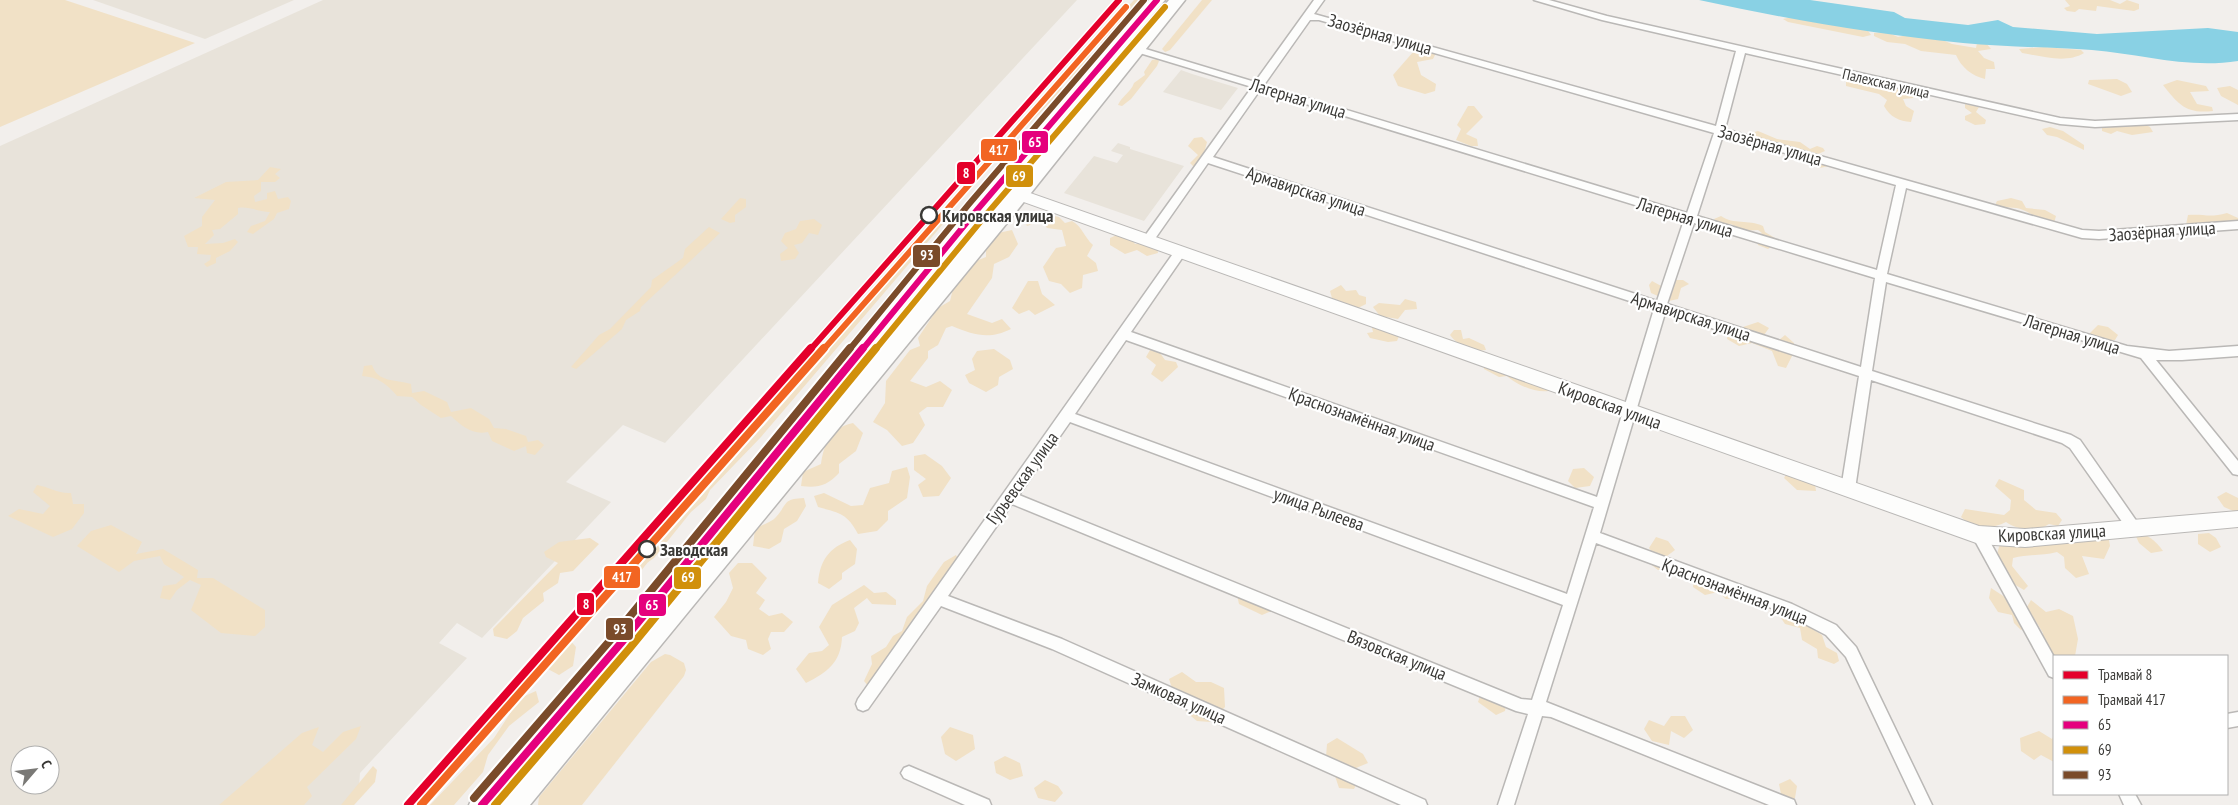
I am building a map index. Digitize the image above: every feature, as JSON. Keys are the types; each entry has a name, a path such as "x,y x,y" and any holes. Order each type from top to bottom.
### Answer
{"main road":[{"path":"482,805 621,643 996,186 1157,0"},
{"path":"513,805 1018,196 1177,0"}],"street":[{"path":"1148,240 1208,159 1214,146 1256,85 1319,0"},
{"name":"Палехская улица","path":"1539,0 1741,49 2060,121 2095,124 2238,117"},
{"name":"Заозёрная улица","path":"1307,17 1319,17 2082,234 2099,235 2238,225"},
{"name":"Лагерная улица","path":"1136,49 2145,355 2170,357 2238,350"},
{"path":"1506,805 1592,536 1661,306 1720,130 1741,49"},
{"name":"Армавирская улица","path":"1208,159 2066,439 2075,444 2135,528"},
{"path":"1848,489 1881,276 1902,182"},
{"name":"Кировская улица","path":"996,186 1018,196 1181,251 1979,535 2025,538 2238,519"},
{"name":"Гурьевская улица","path":"863,704 1181,251"},
{"name":"Краснознамённая улица","path":"1124,334 1601,504"},
{"path":"2145,355 2238,470"},
{"name":"улица Рылеева","path":"1067,416 1570,601"},
{"name":"Вязовская улица","path":"1008,496 1521,706 1551,710 1788,805"},
{"path":"1979,535 2053,669"},
{"name":"Краснознамённая улица","path":"1592,536 1787,608 1831,630 1851,652 1924,805"},
{"name":"Замковая улица","path":"938,598 1057,644 1419,805"},
{"path":"909,773 983,805"}],"shaded area":[{"path":"0,0 65,0 195,43 0,127"},
{"path":"93,0 294,0 205,39"},
{"path":"323,0 1077,0 665,443 623,425 566,482 611,502 482,638 457,623 439,643 467,658 360,773 359,787 343,805 0,805 0,146"},
{"path":"1134,0 1144,0 1112,32 1107,43 1100,43 1101,36"},
{"path":"1202,0 1212,0 1170,50 1165,52 1162,49"},
{"path":"2065,0 2110,0 2120,4 2127,0 2139,4 2139,9 2134,11 2097,6 2096,11 2079,9 2075,12 2067,11 2064,8 2070,6"},
{"path":"1792,17 1866,28 1871,35 1863,37 1788,22 1783,19"},
{"path":"1887,32 1898,37 1907,35 1940,39 1952,44 1976,48 1977,43 1986,43 1991,49 1978,51 1984,58 1994,62 1995,69 1986,69 1985,79 1967,70 1956,55 1921,51 1905,44 1887,42 1874,36 1874,33"},
{"path":"2044,47 2081,50 2084,53 2061,59 2022,53 2019,49"},
{"path":"1421,50 1436,53 1433,59 1417,62 1421,75 1436,84 1435,91 1425,94 1398,86 1393,75 1414,51"},
{"path":"1086,55 1091,55 1092,58 1073,79 1066,79 1066,74"},
{"path":"1157,59 1159,61 1157,66 1131,99 1122,106 1118,105 1134,83 1145,75 1144,72 1152,60"},
{"path":"1181,70 1238,88 1221,110 1163,92"},
{"path":"2117,79 2127,84 2132,92 2121,96 2088,84 2089,80"},
{"path":"1846,80 1863,82 1887,90 1900,87 1915,93 1913,98 1903,99 1906,106 1914,111 1911,122 1892,116 1884,106 1887,100 1879,94 1846,86"},
{"path":"2177,80 2206,86 2209,91 2190,92 2197,104 2212,107 2213,111 2196,111 2179,103 2163,85"},
{"path":"1055,85 1061,87 1062,90 1030,123 1024,127 1019,125"},
{"path":"2230,86 2238,90 2238,105 2221,96 2217,88"},
{"path":"1965,104 1979,107 1976,112 1986,120 1985,124 1975,125 1965,120 1965,116 1972,113 1965,108"},
{"path":"1468,106 1474,106 1483,117 1466,134 1477,139 1478,146 1471,146 1456,140 1461,129 1457,125"},
{"path":"2142,123 2150,127 2153,132 2132,135 2117,131 2111,134 2102,131 2102,125 2115,127 2120,124"},
{"path":"2050,127 2063,131 2084,145 2084,150 2057,137 2047,135 2042,129"},
{"path":"1758,131 1777,139 1800,142 1810,149 1817,146 1825,151 1818,154 1789,147 1780,142 1770,143 1753,138 1751,133"},
{"path":"1202,137 1207,142 1203,157 1194,167 1190,163 1198,155 1188,146 1194,138"},
{"path":"1743,138 1824,161 1829,166 1820,168 1804,160 1791,159 1786,154 1775,154 1756,146 1741,144 1736,140"},
{"path":"1118,143 1130,147 1130,149 1184,166 1144,221 1064,193 1094,156 1117,163 1123,155 1111,151"},
{"path":"270,167 281,169 275,174 280,178 275,182 261,182 261,191 254,196 255,202 267,199 267,193 275,191 278,199 288,197 291,201 289,209 277,213 274,219 253,234 247,232 251,226 265,221 270,212 238,208 238,214 220,229 212,230 214,235 205,244 223,243 235,239 238,242 230,251 216,258 216,263 207,267 204,264 210,260 211,255 197,254 198,247 188,247 184,236 202,226 202,217 215,200 194,198 226,182 258,180"},
{"path":"740,198 746,199 746,207 735,215 735,222 730,223 721,219"},
{"path":"2011,198 2022,201 2026,208 2045,210 2056,216 2054,223 2020,209 1995,205 1997,201"},
{"path":"1041,213 1059,217 1065,223 1072,221 1093,245 1087,256 1096,263 1098,271 1083,275 1082,288 1070,293 1061,284 1049,281 1043,267 1056,248 1066,246 1062,230 1047,228 1041,221 1027,226 1022,218"},
{"path":"2227,213 2238,218 2238,226 2218,223 2211,233 2200,233 2186,225 2188,215 2212,216"},
{"path":"1721,216 1726,219 1763,226 1765,232 1775,238 1775,243 1768,249 1758,245 1755,238 1762,233 1758,230 1742,231 1731,224 1721,227 1714,219"},
{"path":"941,218 943,224 761,437 710,490 706,499 691,512 654,558 636,576 625,581 622,575 641,554 652,550 653,541 671,520 696,498 718,468 732,456 792,387 802,380 807,367 844,326 852,320 854,312 883,276 895,266 899,255"},
{"path":"814,219 822,225 818,235 809,233 802,243 794,245 799,253 795,259 781,261 780,254 788,248 781,241 785,233 796,229 800,221"},
{"path":"709,227 720,233 641,307 640,311 626,320 622,329 576,369 571,367 599,335 610,329 651,287 652,280 683,258 685,249"},
{"path":"1012,230 1018,244 1009,257 994,264 992,278 967,314 992,323 1002,319 1011,329 996,334 982,335 952,326 946,328 938,345 928,351 928,358 910,381 926,387 940,381 952,390 943,407 927,407 919,413 925,425 913,443 902,446 887,430 873,422 885,403 886,381 910,350 920,346 918,338 938,308 950,301 954,285 976,261 986,257 986,248 998,233"},
{"path":"1119,234 1130,236 1135,244 1145,243 1157,247 1158,253 1147,256 1137,250 1125,254 1110,245 1110,238"},
{"path":"1673,280 1683,280 1689,284 1681,288 1678,299 1669,301 1651,293 1649,285 1652,281 1665,288"},
{"path":"1028,281 1038,281 1042,294 1055,305 1035,315 1029,310 1019,314 1012,308"},
{"path":"1341,285 1346,291 1356,290 1359,295 1366,297 1366,304 1358,308 1332,298 1330,291"},
{"path":"1405,299 1416,302 1417,309 1405,310 1398,319 1380,316 1373,307 1379,303 1400,305"},
{"path":"1758,322 1769,328 1764,335 1779,340 1785,335 1794,343 1793,354 1786,368 1778,366 1772,351 1752,343 1739,346 1727,339 1728,332"},
{"path":"2098,325 2108,327 2118,335 2115,340 2094,340 2088,335"},
{"path":"1376,327 1399,336 1397,341 1388,342 1370,338 1367,333 1373,332 1372,328"},
{"path":"1454,330 1461,330 1463,339 1469,338 1484,345 1486,350 1476,350 1461,345 1450,335"},
{"path":"994,349 1010,360 1013,369 999,377 998,385 986,392 969,383 965,375 975,370 972,359 977,351"},
{"path":"1150,350 1160,353 1165,360 1176,362 1178,367 1162,382 1151,374 1156,365 1146,357"},
{"path":"1483,363 1552,390 1535,390 1522,386 1507,376 1499,377 1484,369"},
{"path":"372,365 378,375 383,378 411,384 412,393 424,391 447,402 451,412 471,408 489,419 494,428 506,429 526,436 528,442 538,440 544,445 535,455 527,453 526,446 514,451 492,441 488,432 472,431 451,416 441,418 412,397 397,396 382,382 362,376 364,366"},
{"path":"853,423 863,433 856,451 839,464 839,473 822,485 812,487 801,486 803,472 821,464 824,449 830,437 845,425"},
{"path":"925,454 942,466 951,478 939,496 923,497 918,485 926,479 914,470 914,456"},
{"path":"907,467 910,477 907,498 888,511 888,520 877,531 858,534 850,522 842,515 818,507 814,496 824,493 851,506 863,505 870,488 889,483 892,471"},
{"path":"1584,468 1594,477 1590,486 1575,488 1568,481 1573,469"},
{"path":"1788,471 1815,484 1816,491 1797,490 1784,478"},
{"path":"1999,479 2024,490 2024,500 2036,510 2056,513 2062,520 2058,526 2049,524 2034,529 2022,529 2006,522 2000,525 1982,527 1971,524 1961,517 1965,509 2004,515 2010,510 2011,500 1995,486"},
{"path":"37,485 71,493 73,504 84,504 84,513 72,529 53,537 8,516 19,509 43,514 50,506 33,492"},
{"path":"2226,492 2238,498 2238,513 2224,507 2217,497"},
{"path":"804,498 806,506 797,521 784,529 781,542 769,549 753,546 755,529 774,519 789,501"},
{"path":"111,525 142,542 136,554 163,549 198,570 197,578 213,578 265,610 265,627 255,636 221,633 191,610 201,585 190,580 177,590 170,600 160,598 163,586 176,584 184,577 164,564 160,556 134,561 119,572 77,546 91,531"},
{"path":"2134,532 2151,538 2163,551 2151,553 2139,543"},
{"path":"2209,533 2216,538 2221,547 2210,552 2198,544 2198,534"},
{"path":"2108,534 2110,546 2104,559 2082,556 2089,574 2076,578 2065,568 2064,557 2057,552 2013,558 2012,566 2028,586 2024,590 2012,583 1997,554 2001,540"},
{"path":"1656,537 1668,541 1675,550 1667,556 1672,563 1668,570 1658,570 1649,563 1654,555 1649,548"},
{"path":"590,538 599,544 573,571 560,573 558,583 543,593 544,601 523,618 517,631 507,639 494,636 493,629 558,563 546,557 544,552 559,542"},
{"path":"850,540 857,549 855,564 842,573 842,579 829,589 818,583 823,561 836,547"},
{"path":"956,555 960,563 947,587 943,607 926,612 869,687 864,681 872,664 871,656 886,647 893,636 902,631 907,617 923,601 927,586 944,562"},
{"path":"738,563 752,563 767,578 756,593 765,600 759,609 769,616 782,613 793,622 784,632 771,632 768,639 771,649 763,655 748,649 746,640 731,636 714,617 726,602 733,588 729,573"},
{"path":"1694,579 1735,586 1738,598 1726,599 1718,592 1705,595 1693,587"},
{"path":"864,585 874,593 886,592 896,600 896,605 872,604 867,598 854,608 859,623 855,631 842,637 839,653 832,665 821,675 806,683 796,669 809,653 822,651 829,645 819,627 832,605"},
{"path":"1991,588 2011,601 2014,613 2027,626 2021,630 2014,623 2012,615 1998,612 1989,598"},
{"path":"1237,595 1274,610 1262,615 1239,604"},
{"path":"2031,600 2046,612 2059,609 2073,616 2078,639 2075,655 2053,655 2052,662 2040,640 2043,633 2027,607"},
{"path":"1785,604 1808,622 1809,627 1822,635 1826,647 1837,653 1839,661 1834,664 1818,658 1817,649 1802,640 1800,628 1785,624 1777,612"},
{"path":"569,639 576,647 573,666 559,675 546,668 555,652"},
{"path":"665,654 684,663 686,670 684,676 582,805 538,805 539,797 651,662"},
{"path":"1182,672 1196,682 1211,682 1224,688 1225,707 1210,722 1197,721 1186,712 1195,699 1182,691 1173,691 1169,679"},
{"path":"536,691 539,702 509,726 488,755 483,772 454,805 430,805 494,738 520,698"},
{"path":"1480,696 1506,704 1505,711 1496,715 1478,702"},
{"path":"1671,716 1685,716 1693,730 1684,738 1671,731 1669,745 1652,741 1644,729 1649,720 1664,726"},
{"path":"361,726 356,739 307,787 312,796 304,805 219,805 302,733 319,727 312,745 323,752 343,732"},
{"path":"950,727 973,735 975,749 956,761 945,754 941,737"},
{"path":"2039,731 2052,739 2053,737 2053,761 2041,755 2034,760 2021,751 2020,738"},
{"path":"1337,738 1363,754 1368,763 1356,768 1360,777 1354,789 1339,788 1335,776 1343,767 1337,760 1326,757 1327,744"},
{"path":"1005,756 1020,763 1023,776 1010,780 996,773 994,762"},
{"path":"373,766 377,770 375,782 354,805 341,805"},
{"path":"1790,779 1797,786 1795,798 1789,801 1792,805 1764,805 1765,801 1781,794 1779,784"},
{"path":"1045,780 1058,786 1063,793 1055,802 1038,798 1034,788"}],"water":[{"path":"1699,0 1810,0 1894,12 1905,18 1968,25 1998,20 2013,27 2097,34 2208,28 2238,32 2238,61 2219,63 2183,62 2092,50 1979,44 1930,39 1830,25"}],"tram line":[{"name":"8","path":"408,805 1119,0"},
{"name":"417","path":"421,805 1126,7"}],"transit line":[{"name":"93","path":"474,798 613,637 969,204 1144,0"},
{"name":"65","path":"482,805 621,643 977,210 1157,0"},
{"name":"69","path":"495,805 629,649 985,216 1165,7"}],"place":[{"name":"Кировская улица","path":"929,215"},
{"name":"Заводская","path":"647,549"}]}
